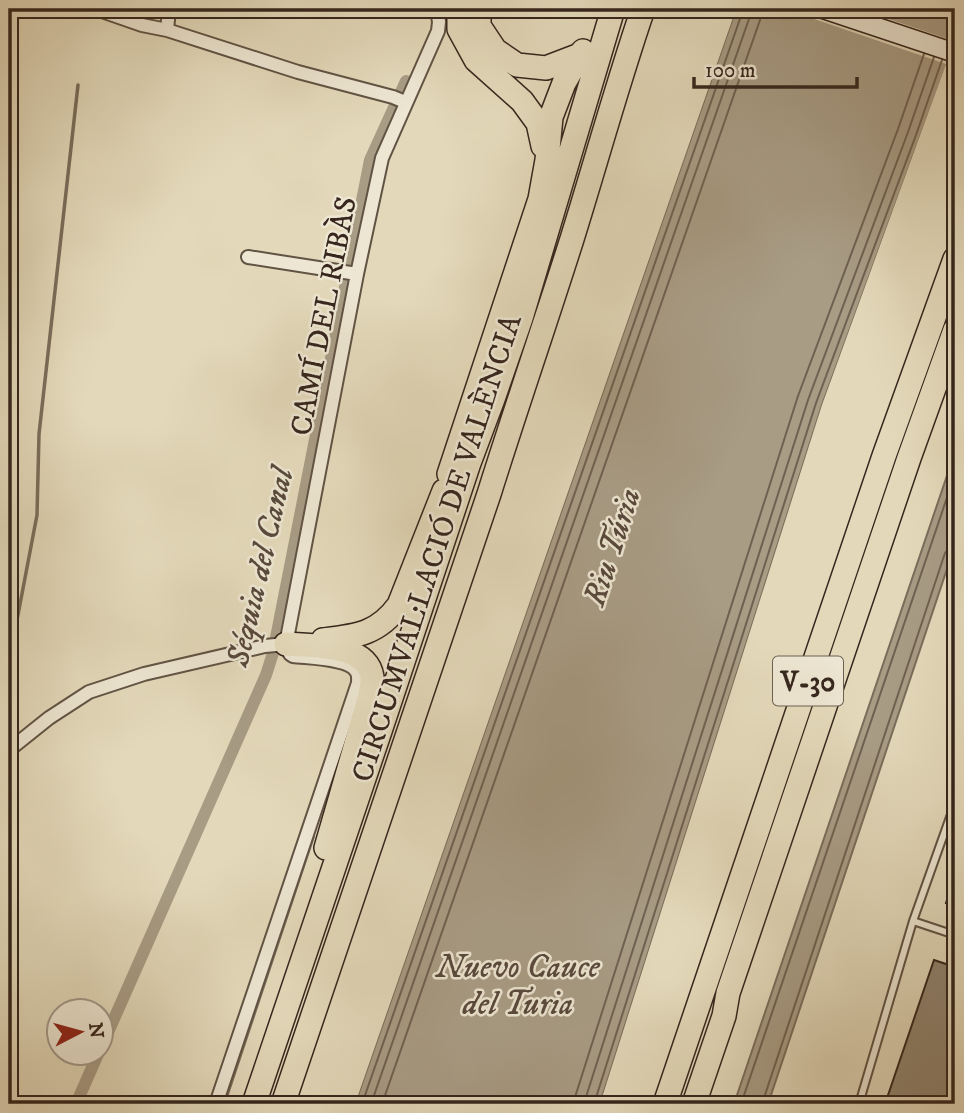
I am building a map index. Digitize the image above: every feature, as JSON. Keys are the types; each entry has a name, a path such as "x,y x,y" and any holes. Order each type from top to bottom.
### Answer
{"highway":[{"path":"459,9 460,29 476,60 522,101 538,122 547,160"},
{"path":"479,9 479,26 495,50 517,65 546,68 580,55"},
{"path":"245,1104 540,199 551,117 564,83 608,9"},
{"name":"CIRCUMVAL·LACIÓ DE VALÈNCIA","path":"254,1104 465,476 521,318 613,9"},
{"name":"CIRCUMVAL·LACIÓ DE VALÈNCIA","path":"283,1104 485,507 643,9"},
{"name":"V-30","path":"665,1104 884,456 955,259"},
{"name":"V-30","path":"694,1104 909,458 955,330"},
{"path":"379,734 425,610 519,398"},
{"path":"276,645 366,632 390,618 399,605 444,491"},
{"path":"276,645 344,650 362,659 372,677 369,699 312,895"},
{"path":"684,1104 715,1014 729,993"}],"street":[{"path":"96,9 298,72 405,102"},
{"path":"167,30 169,9"},
{"name":"CAMÍ DEL RIBÀS","path":"276,645 382,158 438,31 437,9"},
{"path":"823,9 955,53"},
{"path":"248,257 357,274"},
{"path":"9,750 49,718 89,692 144,674 276,645 293,656 345,663 356,670 358,683 216,1104"}],"lane":[{"path":"859,1104 913,921 955,803"},
{"path":"913,921 955,935"}],"water":[{"name":"Nuevo Cauce del Turia","path":"736,9 955,9 955,42 822,405 600,1104 355,1104"},
{"path":"955,452 955,545 768,1104 734,1104"}],"pier":[{"path":"732,9 736,9 355,1104 351,1104"},
{"path":"785,9 859,9 955,40 955,53 926,139 826,406 625,1039 603,1104 600,1104 822,405 946,64"}],"building":[{"path":"955,875 955,906 946,903"},
{"path":"934,960 955,967 955,1104 885,1104"}],"waterway":[{"name":"Séquia del Canal","path":"116,1014 266,675 273,653 370,160 406,81"},
{"path":"9,662 37,515 39,434 78,85"},
{"path":"224,1104 313,837"},
{"name":"Séquia del Canal","path":"76,1104 92,1068"}],"water label":[{"name":"Riu Túria","path":"611,547"}]}
